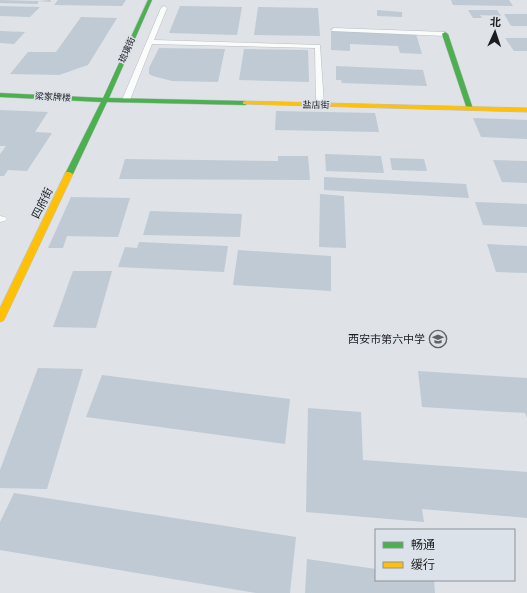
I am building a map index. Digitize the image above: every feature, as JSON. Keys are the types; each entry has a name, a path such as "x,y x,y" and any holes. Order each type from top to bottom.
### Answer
{"street":[{"name":"琉璃街","path":"105,100 150,0"},
{"path":"445,34 470,109"},
{"name":"梁家牌楼","path":"0,94 105,100"},
{"name":"盐店街","path":"105,100 527,110"},
{"name":"四府街","path":"0,318 105,100"}],"lane":[{"path":"126,100 164,8"},
{"path":"334,30 445,34"},
{"path":"150,42 318,46 320,105"}],"building":[{"path":"0,0 51,0 50,2 39,1 37,4 0,3"},
{"path":"58,0 126,0 122,6 54,5"},
{"path":"451,0 509,0 513,6 453,5"},
{"path":"0,6 40,7 30,17 0,16"},
{"path":"180,6 242,7 237,35 169,33"},
{"path":"258,7 318,8 320,36 254,35"},
{"path":"377,10 402,12 402,17 377,16"},
{"path":"468,10 497,10 501,16 480,15 482,18 473,18"},
{"path":"504,14 527,14 527,26 511,26"},
{"path":"81,17 117,18 88,65 59,75 10,74 28,52 56,52"},
{"path":"0,31 25,32 14,44 0,43"},
{"path":"331,31 416,34 422,54 400,53 398,46 350,44 350,51 331,50"},
{"path":"505,38 527,38 527,51 514,51"},
{"path":"159,48 225,49 218,82 172,81 149,74 149,68"},
{"path":"244,49 308,50 309,82 239,80"},
{"path":"336,66 423,70 427,86 342,83 341,80 336,80"},
{"path":"0,110 48,112 35,132 52,133 27,171 8,170 4,176 0,176 0,154 6,146 0,146"},
{"path":"276,111 375,113 379,132 275,130"},
{"path":"473,118 527,120 527,139 481,137"},
{"path":"325,154 381,156 384,173 326,171"},
{"path":"278,156 308,156 310,180 119,179 125,159 278,161"},
{"path":"390,158 424,159 427,171 392,170"},
{"path":"493,160 527,161 527,183 502,182"},
{"path":"324,177 466,184 469,198 324,190"},
{"path":"320,194 344,196 346,248 319,247"},
{"path":"71,197 130,198 118,237 67,236 63,248 48,248"},
{"path":"475,202 527,204 527,227 483,225"},
{"path":"150,211 242,214 240,237 143,235"},
{"path":"139,242 228,246 224,272 118,267 125,247 137,248"},
{"path":"487,244 527,246 527,273 496,272"},
{"path":"238,250 331,256 331,291 233,285"},
{"path":"73,271 112,271 96,328 53,327"},
{"path":"38,368 83,369 47,489 0,488 0,470"},
{"path":"418,371 527,378 527,418 525,413 422,407"},
{"path":"102,375 290,399 285,444 86,417"},
{"path":"308,408 361,412 363,460 527,472 527,518 422,509 424,522 306,512"},
{"path":"14,493 296,537 290,593 256,593 0,550 0,522"},
{"path":"307,559 375,569 375,581 434,581 435,593 305,593"}],"traffic: fast":[{"path":"69,174 105,100 150,0"},
{"path":"445,34 470,109"},
{"path":"0,95 105,100 245,103"}],"traffic: slow":[{"path":"245,103 527,110"},
{"path":"0,318 69,174"}],"place":[{"name":"西安市第六中学","path":"438,339"}]}
